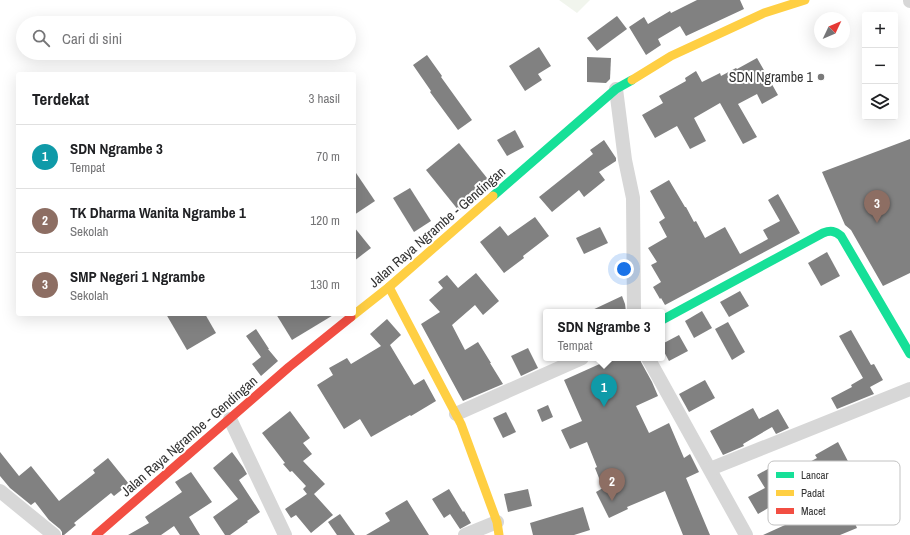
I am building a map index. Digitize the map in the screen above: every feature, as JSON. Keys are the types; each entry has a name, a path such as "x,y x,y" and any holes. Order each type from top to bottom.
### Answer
{"main road":[{"name":"Jalan Raya Ngrambe - Gendingan","path":"356,313 389,287 616,89 671,56 762,6 805,0"},
{"path":"665,318 823,233 829,230 836,231 841,236 910,354"},
{"path":"389,287 461,424 498,528"},
{"name":"Jalan Raya Ngrambe - Gendingan","path":"96,535 289,367 353,316"}],"street":[{"path":"616,89 625,160 633,198 634,309"},
{"path":"456,414 575,361"},
{"path":"650,361 746,535"},
{"path":"710,469 910,389"},
{"path":"230,419 285,535"},
{"path":"0,491 54,535"},
{"path":"465,535 498,528"}],"shaded area":[{"path":"559,0 590,0 577,13"}],"building":[{"path":"697,0 740,0 744,9 686,36 680,26 658,39 661,45 646,55 629,27 644,17 648,24 670,11 671,13"},
{"path":"617,16 627,29 597,51 587,38"},
{"path":"539,47 551,66 538,74 542,80 525,91 509,66"},
{"path":"427,55 472,120 458,130 430,92 431,91 413,65"},
{"path":"587,57 611,58 610,79 606,83 587,82"},
{"path":"757,58 778,95 762,104 757,94 738,104 757,137 743,144 720,103 694,118 706,141 690,149 677,126 655,138 642,115 663,103 659,96 686,81 685,78 696,71 702,82 720,73 721,76"},
{"path":"515,130 524,147 507,156 497,140"},
{"path":"910,139 910,273 883,286 851,230 845,225 822,172"},
{"path":"604,140 616,158 616,161 599,172 605,180 584,197 579,190 552,212 539,197 593,154 590,150"},
{"path":"459,143 491,183 459,211 426,170"},
{"path":"356,173 375,201 356,214"},
{"path":"669,180 694,222 696,221 705,238 725,227 740,254 768,239 763,230 780,221 768,200 778,194 800,233 665,305 653,287 661,282 651,265 657,262 648,248 667,237 659,222 665,218 650,191"},
{"path":"410,188 431,221 414,232 393,198"},
{"path":"535,217 549,236 504,273 480,242 500,226 508,236"},
{"path":"600,227 608,243 584,254 576,238"},
{"path":"356,229 371,248 356,259"},
{"path":"827,252 840,276 821,286 808,263"},
{"path":"476,273 499,301 483,315 475,305 452,325 465,350 478,342 503,384 463,401 421,324 440,312 429,300 443,288 438,282 447,275 458,288"},
{"path":"740,291 749,306 729,317 720,302"},
{"path":"622,296 626,309 594,309"},
{"path":"702,311 712,328 694,338 685,321"},
{"path":"167,316 206,316 216,333 187,350"},
{"path":"277,316 332,316 292,340"},
{"path":"387,319 401,335 390,345 414,385 424,379 436,401 371,437 360,419 344,429 317,385 333,375 329,368 347,358 351,364 381,346 370,334"},
{"path":"728,322 745,352 732,360 715,329"},
{"path":"256,329 268,349 278,361 261,376 252,364 261,357 246,336"},
{"path":"851,330 871,365 874,364 883,380 870,387 874,394 837,409 831,398 852,387 851,385 863,378 839,336"},
{"path":"679,335 688,351 669,361 665,354 665,342"},
{"path":"528,348 538,368 521,376 511,356"},
{"path":"606,361 641,361 658,396 636,406 649,433 669,423 684,458 690,454 699,472 686,478 710,535 683,535 665,491 627,507 628,509 609,518 596,492 603,488 595,468 597,467 587,442 570,449 561,430 582,421 564,380"},
{"path":"705,380 715,398 689,412 679,394"},
{"path":"548,405 553,417 542,422 537,410"},
{"path":"753,408 759,419 778,409 789,428 776,434 772,427 743,444 744,446 723,455 710,431"},
{"path":"290,411 310,438 303,443 312,454 303,461 325,484 314,494 333,515 311,533 296,515 291,518 285,509 307,494 303,489 306,486 283,464 285,463 262,433"},
{"path":"506,412 516,432 503,438 493,418"},
{"path":"838,442 848,461 811,461 817,458 815,455"},
{"path":"0,452 19,476 31,466 59,501 95,473 93,470 108,458 129,484 114,496 111,493 74,523 76,525 62,535 60,529 49,520 35,502 31,505 10,488 0,476"},
{"path":"232,452 247,474 239,480 260,512 230,535 225,535 213,517 238,499 213,468"},
{"path":"768,469 768,508 758,514 748,497 765,488 757,475"},
{"path":"191,472 212,502 189,517 200,535 180,535 174,526 161,535 128,535 149,523 145,517 182,492 175,482"},
{"path":"449,489 471,523 460,529 450,514 444,518 432,499"},
{"path":"528,489 532,506 508,512 504,494"},
{"path":"407,500 429,535 366,535 390,521 385,513"},
{"path":"583,507 590,530 574,535 533,535 530,523"},
{"path":"340,514 355,535 337,535 328,522"},
{"path":"785,525 856,525 857,528 840,535 763,535"}],"traffic: fast":[{"path":"493,196 616,89 632,80"},
{"path":"665,318 823,233 833,232 841,236 910,354"}],"traffic: slow":[{"path":"632,80 671,56 764,13 805,0"},
{"path":"356,313 389,287 493,196"},
{"path":"389,287 461,424 497,522 499,535"}],"traffic: jam":[{"path":"96,535 289,367 351,317"}],"place":[{"name":"SDN Ngrambe 1","path":"821,77"},
{"name":"SMP Negeri 1 Ngrambe","path":"877,223"},
{"name":"SDN Ngrambe 3","path":"604,407"},
{"name":"TK Dharma Wanita Ngrambe 1","path":"612,501"}]}
